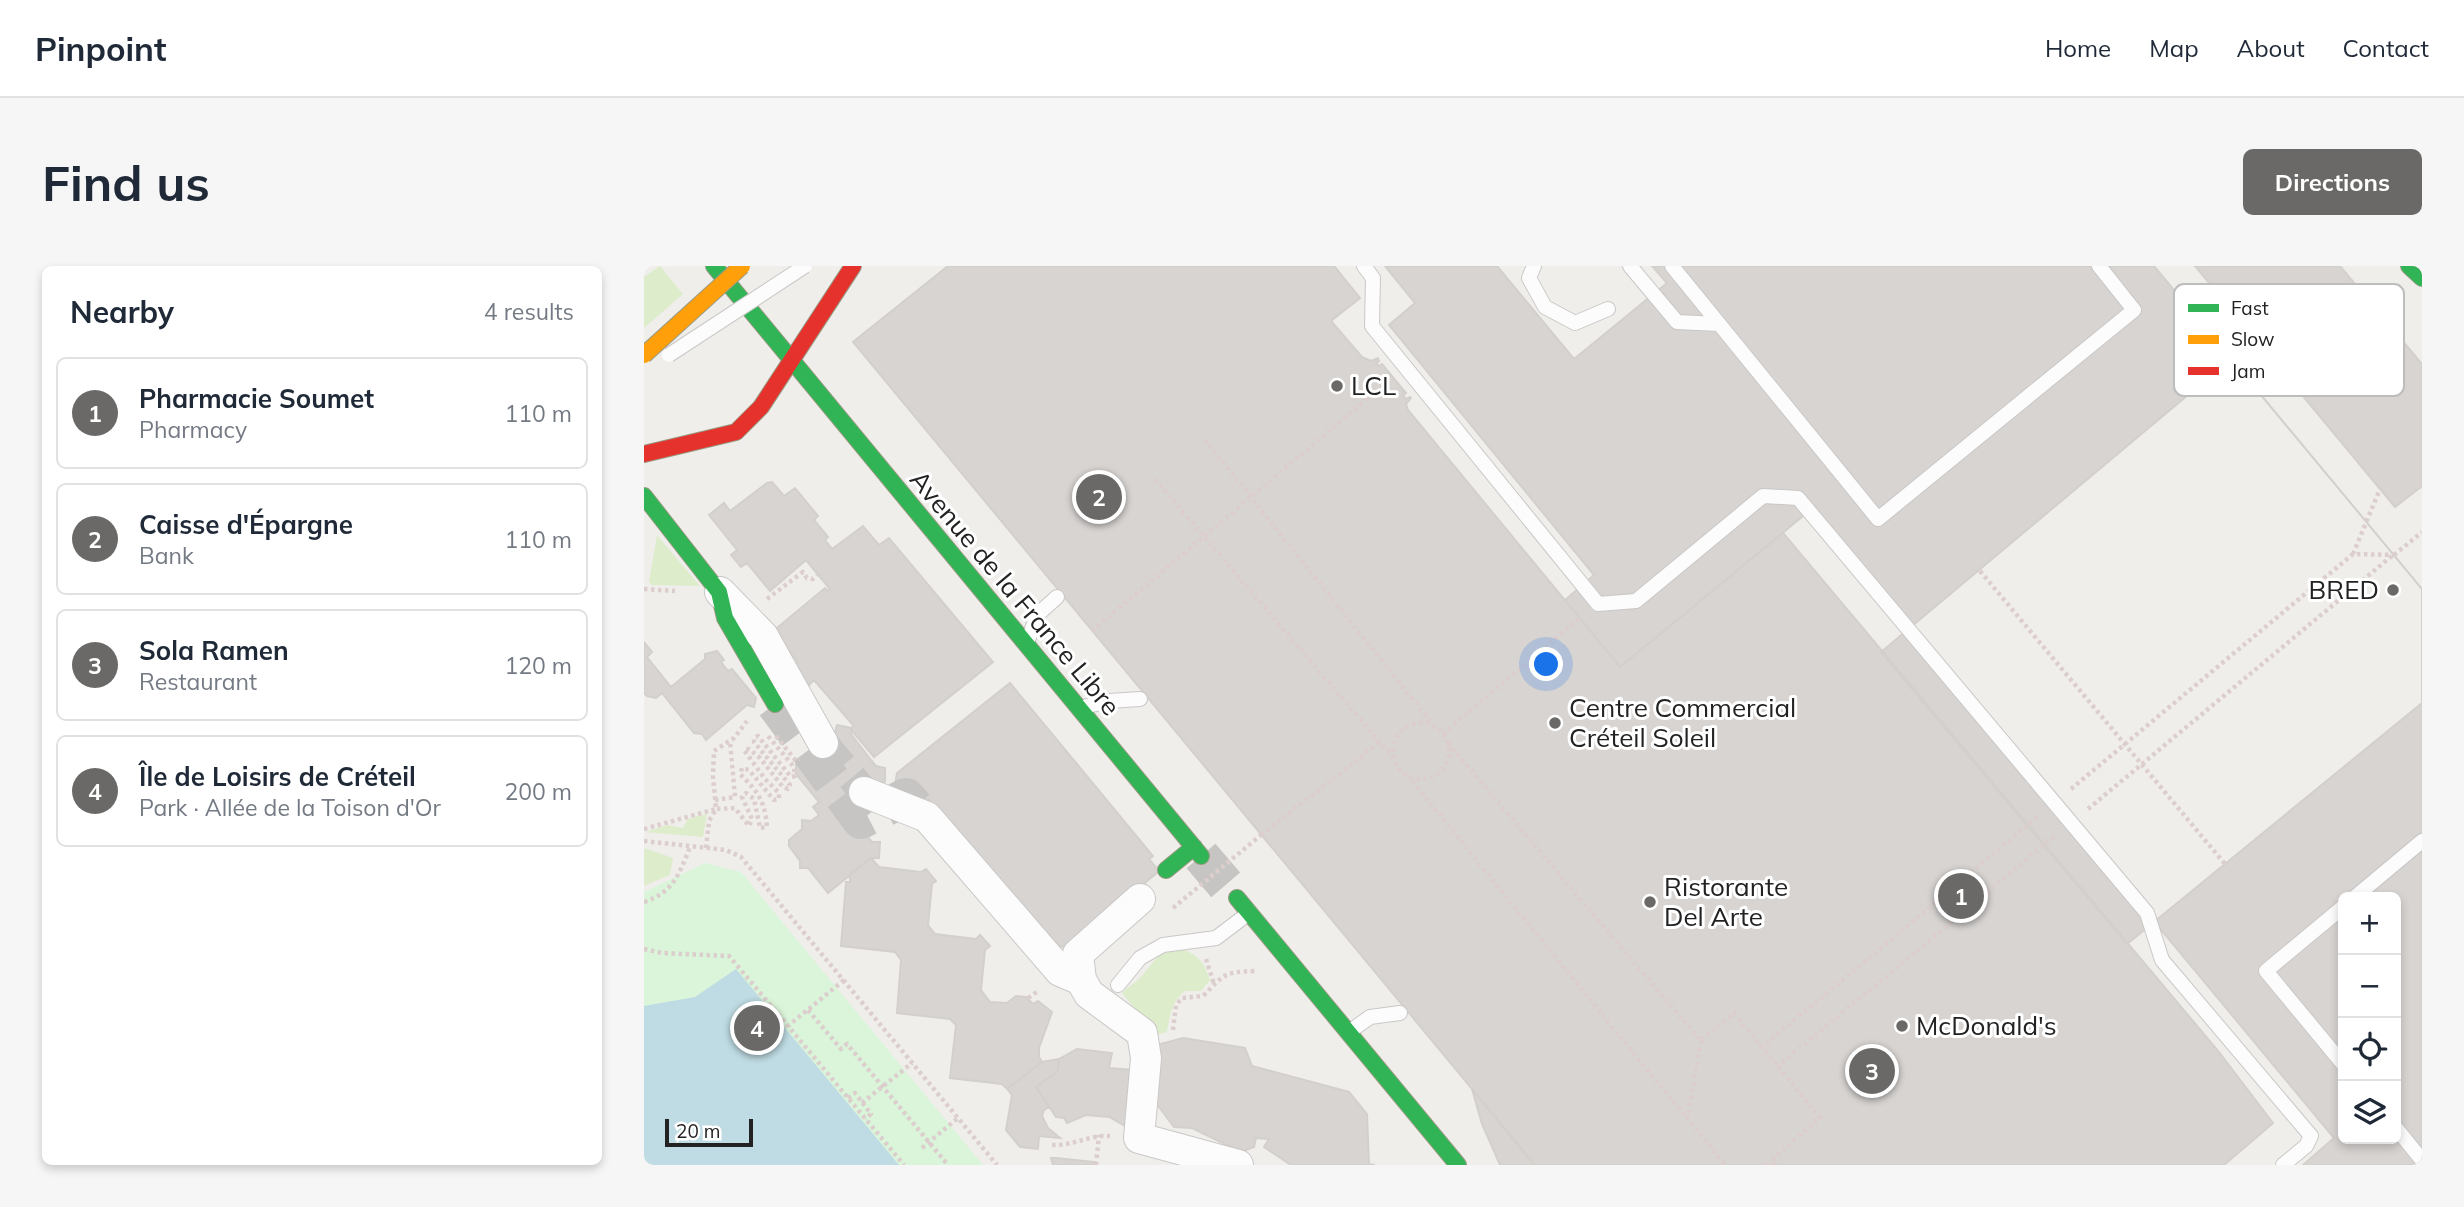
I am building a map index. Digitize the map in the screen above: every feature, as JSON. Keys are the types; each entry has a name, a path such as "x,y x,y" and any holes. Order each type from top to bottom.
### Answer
{"main road":[{"name":"Avenue de la France Libre","path":"714,266 1198,852 1166,870"},
{"path":"644,355 742,266"},
{"path":"644,454 736,432 761,407 853,266"},
{"path":"2409,266 2422,276"},
{"path":"2416,266 2422,276"},
{"path":"644,496 728,600 724,618 772,698"},
{"path":"1237,898 1458,1165"}],"street":[{"path":"728,600 763,636 822,742"},
{"path":"864,792 927,817 1060,971 1081,980"},
{"path":"1140,899 1078,954 1081,980 1088,994 1142,1033 1146,1058 1139,1138 1238,1165"}],"lane":[{"path":"644,371 806,266"},
{"path":"1364,266 1373,278 1372,326 1598,604 1636,601 1763,496 1798,498 2147,912 2162,961 2311,1136 2306,1146 2283,1165"},
{"path":"1534,266 1529,278 1545,306 1575,323 1608,309"},
{"path":"1630,266 1677,322 1719,324"},
{"path":"1672,266 1878,519 2134,310 2099,266"},
{"path":"1026,645 1037,615 1057,597"},
{"path":"1079,708 1109,701 1140,699"},
{"path":"2360,892 2422,841"},
{"path":"2338,911 2266,971 2338,1058"},
{"path":"1118,985 1140,958 1163,945 1216,938 1249,914"},
{"path":"1348,1032 1370,1017 1400,1013"},
{"path":"2401,1134 2422,1160"}],"path":[{"path":"1091,631 1406,365"},
{"path":"1205,440 1448,743 1701,1041"},
{"path":"1155,479 1380,742 1725,1165"},
{"path":"2380,489 2353,554 2394,555 2422,532"},
{"path":"1980,571 2225,864"},
{"path":"728,600 760,604 803,572 807,578 813,579 817,575"},
{"path":"1443,734 1580,618"},
{"path":"706,848 709,821 716,809 714,751 730,741 772,698"},
{"path":"1394,759 1395,741 1407,727 1425,724 1434,726"},
{"path":"644,829 716,809 735,808 749,825 752,818 742,797 746,793 754,799 760,828 767,827 766,810 757,791 740,774 742,768 749,770 774,800 779,799 779,793 744,750 749,749 759,757 783,787 788,789 790,785 754,742 754,738 758,736 791,777 795,776 794,767 762,729"},
{"path":"773,733 796,761 822,742"},
{"path":"715,800 735,797 730,741"},
{"path":"1173,908 1380,742"},
{"path":"1408,776 1426,779 1442,770 1447,762 1448,743"},
{"path":"644,841 726,850 741,857 997,1165"},
{"path":"644,902 667,890 678,874 690,847"},
{"path":"644,949 663,953 729,956 904,1165"},
{"path":"1205,957 1214,985"},
{"path":"1171,1041 1176,1005 1182,998 1202,996 1222,975 1237,971 1255,971 1261,967"},
{"path":"788,1026 844,980"},
{"path":"808,1010 841,1049 847,1044 948,1165"},
{"path":"1687,1120 1701,1041 1734,1013 1820,1118 1774,1163 1766,1165"},
{"path":"862,1103 912,1063"},
{"path":"848,1098 855,1093 872,1114 865,1119"},
{"path":"922,1148 958,1118"},
{"path":"1052,1145 1068,1146 1080,1139 1099,1135 1139,1138"},
{"path":"1096,1165 1099,1135"}],"green space":[{"path":"660,266 683,294 644,328 644,277"},
{"path":"657,535 700,586 652,585 649,582"},
{"path":"707,814 703,837 645,832 668,825 683,828 688,819"},
{"path":"644,848 673,858 670,875 644,886"},
{"path":"705,863 741,872 983,1165 644,1165 644,892"},
{"path":"1183,950 1201,961 1210,980 1201,991 1185,991 1180,995 1172,1010 1167,1032 1156,1035 1122,993 1162,955"}],"water":[{"path":"736,969 899,1165 644,1165 644,1006 695,997"}],"building":[{"name":"Centre Commercial Créteil Soleil","path":"948,266 1334,266 1360,298 1331,321 1362,357 1371,361 1378,358 1376,363 1379,366 1382,364 1406,393 1403,396 1406,399 1411,398 1406,404 1408,410 1620,667 1783,533 2219,1052 2273,1123 2224,1165 1535,1165 853,342"},
{"path":"1385,266 1497,266 1574,359 1667,283 1652,266 2154,266 2174,290 2174,396 2262,396 2422,589 2422,1165 2303,1165 2334,1138 2055,802 1808,512 1620,667 1565,600 1594,575 1389,325 1415,303"},
{"path":"2195,266 2340,266 2355,284 2210,284"},
{"path":"2404,342 2422,364 2422,486 2395,507 2303,396 2404,396"},
{"path":"2187,396 2262,396 2422,589 2422,703 2127,944 1881,652"},
{"path":"772,482 784,496 795,488 818,516 814,520 828,537 825,540 832,549 863,526 879,545 889,538 993,662 874,757 852,731 853,725 814,680 809,685 791,666 798,662 772,632 825,588 828,591 830,589 806,560 770,591 747,563 741,567 731,555 737,550 709,515 724,503 730,511"},
{"path":"644,642 652,652 647,657 671,687 705,659 705,654 717,651 728,671 732,669 756,698 754,707 747,705 706,740 702,734 694,733 662,693 656,698 644,693"},
{"path":"1010,683 1153,856 1149,859 1159,871 1068,947 1045,946 929,800 894,791 897,773"},
{"path":"837,725 852,728 851,734 871,760 876,766 885,768 885,781 881,785 876,782 844,809 853,811 852,818 872,842 880,842 879,858 871,858 828,893 808,868 800,868 800,861 789,846 789,840 802,829 802,820 811,821 819,815 813,807 819,802 796,774 796,765 835,733"},
{"path":"871,858 879,867 921,872 926,869 936,881 932,884 928,925 935,934 976,939 980,935 990,946 985,950 981,990 990,1002 1007,1003 1016,996 1026,997 1033,1004 1038,1001 1052,1012 1039,1048 1042,1062 1007,1089 1002,1084 950,1078 956,1025 950,1019 897,1013 901,960 895,952 841,946 846,882 850,882 850,874"},
{"path":"1183,1038 1245,1048 1252,1066 1349,1092 1367,1114 1369,1164 1375,1165 1291,1165 1264,1147 1269,1139 1256,1138 1254,1147 1241,1152 1192,1128 1174,1127 1150,1095 1153,1046"},
{"path":"1077,1049 1112,1053 1109,1068 1134,1070 1125,1126 1109,1117 1086,1115 1067,1123 1064,1118 1056,1117 1036,1087 1058,1071 1059,1059"},
{"path":"1059,1059 1058,1071 1036,1087 1049,1107 1044,1110 1042,1116 1048,1128 1060,1138 1039,1136 1038,1149 1020,1147 1006,1130 1012,1095 1007,1089 1042,1062"},
{"path":"1472,1089 1535,1165 1500,1165 1482,1124"},
{"path":"1051,1158 1095,1162 1094,1165 1053,1165"}],"tunnel":[{"path":"775,704 861,820 906,797 917,809"},
{"path":"823,743 864,792"},
{"path":"1201,856 1237,898"}],"traffic: fast":[{"path":"714,266 1201,856"},
{"path":"2409,266 2422,278"},
{"path":"644,496 719,592 725,618 775,704"},
{"path":"1166,870 1194,847"},
{"path":"1237,898 1458,1165"}],"traffic: jam":[{"path":"644,454 736,432 761,407 853,266"}],"traffic: slow":[{"path":"644,355 742,266"}],"place":[{"name":"LCL","path":"1337,386"},
{"name":"Caisse d'Épargne","path":"1099,497"},
{"name":"BRED","path":"2393,590"},
{"name":"Centre Commercial Créteil Soleil","path":"1555,723"},
{"name":"Pharmacie Soumet","path":"1961,896"},
{"name":"Ristorante Del Arte","path":"1650,902"},
{"name":"McDonald's","path":"1902,1026"},
{"name":"Île de Loisirs de Créteil","path":"757,1028"},
{"name":"Sola Ramen","path":"1872,1071"}]}
